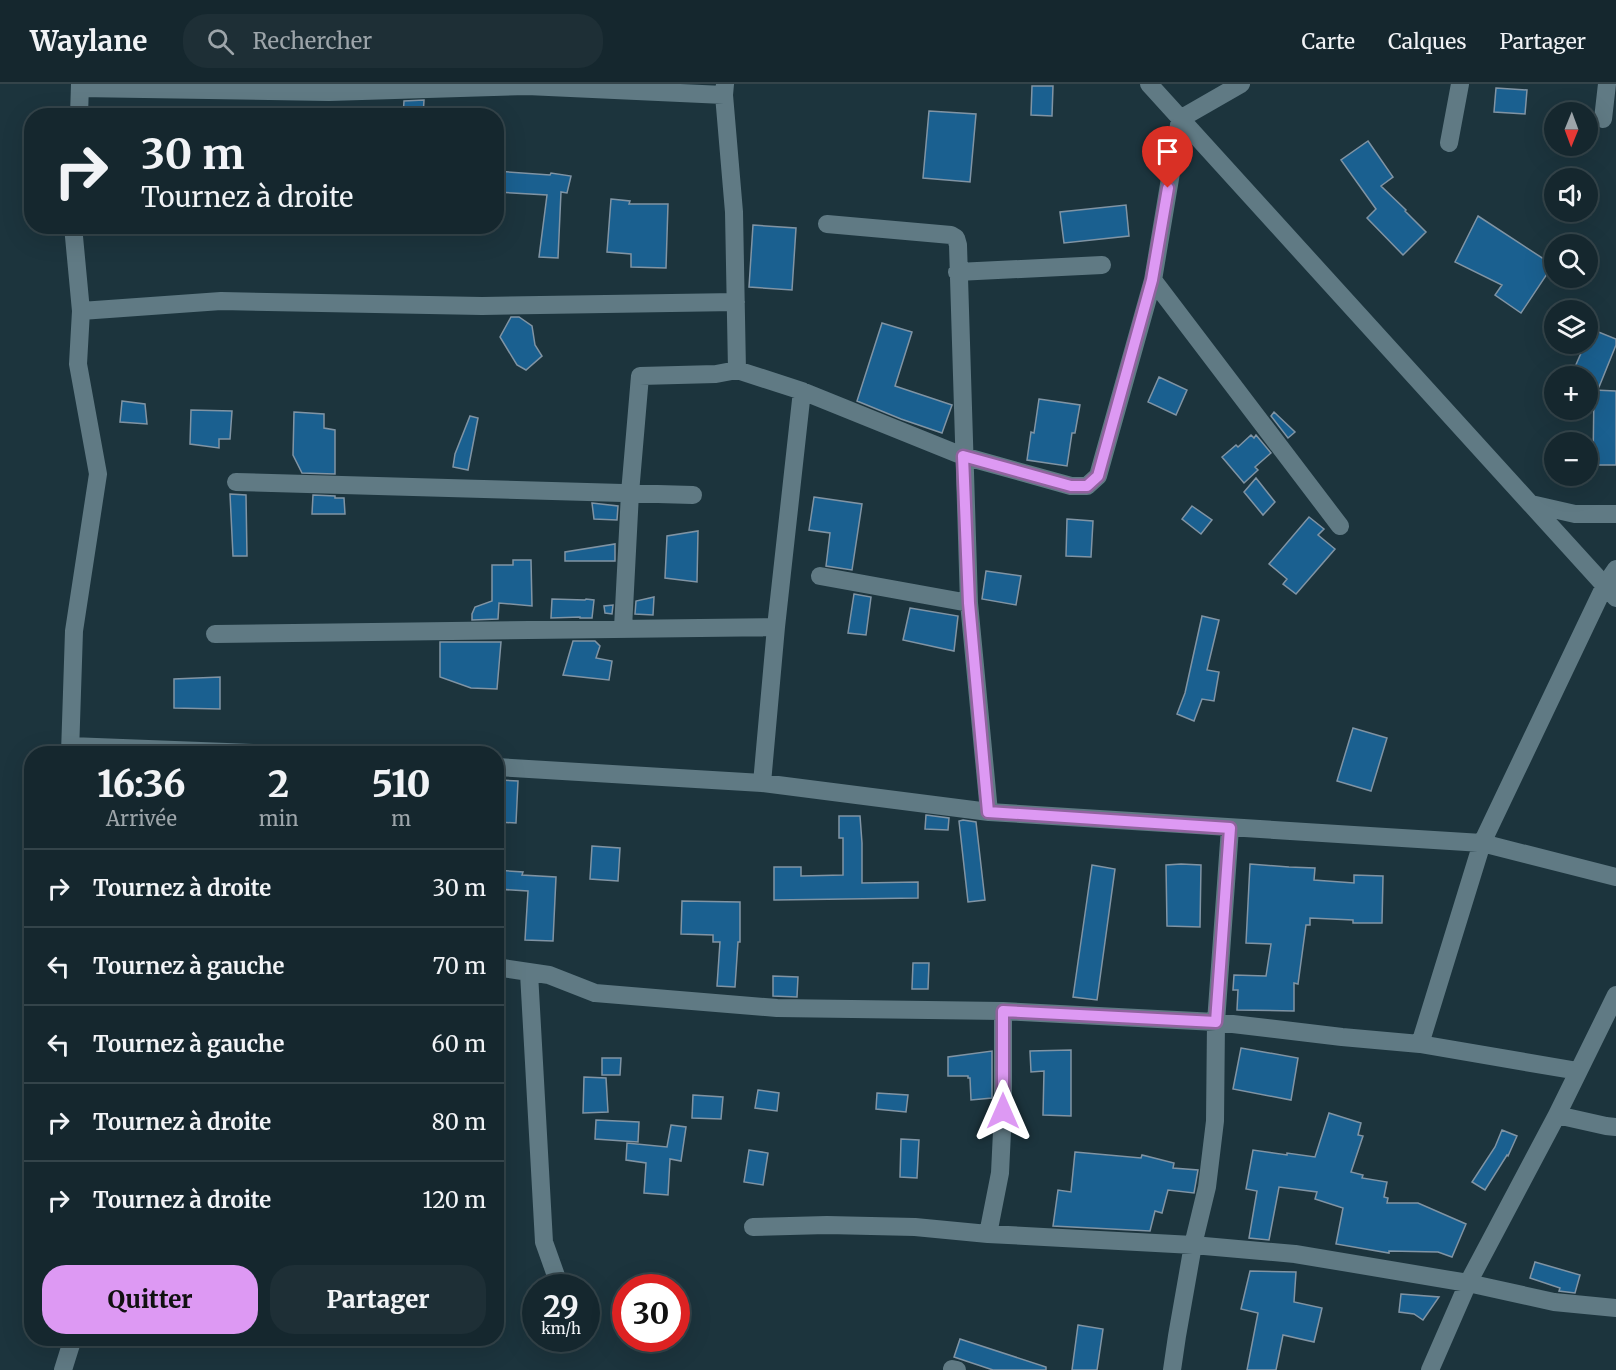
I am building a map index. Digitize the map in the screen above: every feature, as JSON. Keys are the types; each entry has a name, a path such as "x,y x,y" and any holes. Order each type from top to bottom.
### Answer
{"street":[{"path":"1149,84 1610,592"},
{"path":"1180,119 1241,84"},
{"path":"1449,143 1460,84"},
{"path":"1603,119 1607,84"},
{"path":"80,108 80,86 329,92 527,86 724,90 734,212 737,369"},
{"path":"623,628 630,493 640,376 716,375 737,369 802,391 963,456 1071,486 1087,486 1098,476 1152,280 1180,119"},
{"path":"827,224 956,238 969,603 988,812"},
{"path":"70,746 74,631 98,474 78,364 81,311 74,234"},
{"path":"957,272 1102,265"},
{"path":"1152,280 1340,526"},
{"path":"81,311 221,301 482,306 736,302"},
{"path":"762,783 776,627 802,391"},
{"path":"236,482 693,495"},
{"path":"1531,504 1575,514 1616,514"},
{"path":"1420,1044 1482,843 1610,592 1616,569"},
{"path":"820,576 969,603"},
{"path":"215,634 776,627"},
{"path":"504,767 762,783 988,812 1482,843 1616,877"},
{"path":"1172,1370 1193,1245 1208,1187 1215,1121 1216,1022 1230,828"},
{"path":"504,968 549,975 595,993 777,1008 1003,1011 1216,1022 1420,1044 1578,1071"},
{"path":"530,973 544,1242 555,1274"},
{"path":"1430,1370 1468,1283 1557,1115 1616,995"},
{"path":"988,1234 1000,1173 1003,1111 1003,1011"},
{"path":"1557,1115 1616,1127"},
{"path":"753,1227 827,1224 915,1227 988,1234 1193,1245 1295,1254 1468,1283 1554,1302 1616,1308"},
{"path":"63,1370 70,1346"}],"building":[{"path":"1032,86 1053,86 1052,116 1031,115"},
{"path":"1496,88 1527,90 1525,114 1494,112"},
{"path":"424,100 424,108 404,108 404,101"},
{"path":"929,111 976,114 970,182 923,178"},
{"path":"1368,141 1393,177 1381,186 1426,232 1403,255 1367,218 1376,209 1341,160"},
{"path":"504,172 571,176 567,193 561,192 558,258 539,257 547,195 504,192"},
{"path":"611,199 630,201 629,204 668,204 666,268 631,267 631,254 607,252"},
{"path":"1126,205 1129,236 1064,243 1060,212"},
{"path":"1478,216 1544,259 1544,278 1521,313 1495,295 1502,285 1455,262"},
{"path":"753,225 796,228 792,290 749,287"},
{"path":"511,317 519,317 532,326 535,345 542,356 526,370 517,365 500,337"},
{"path":"882,323 912,332 895,386 952,405 942,433 857,401"},
{"path":"1598,332 1616,339 1616,345 1599,387 1598,366 1575,366 1581,354 1598,354"},
{"path":"1159,377 1187,390 1176,415 1148,402"},
{"path":"1598,390 1616,391 1616,465 1598,465 1598,432 1593,432 1594,420 1598,420"},
{"path":"1039,399 1080,405 1075,433 1072,433 1067,466 1027,460"},
{"path":"122,401 145,404 147,424 120,422"},
{"path":"191,410 232,411 230,439 219,439 219,448 190,444"},
{"path":"294,412 324,414 324,428 335,430 335,474 302,473 293,455"},
{"path":"1274,412 1295,432 1288,438 1271,416"},
{"path":"470,416 478,418 468,470 453,467 455,454"},
{"path":"1251,435 1254,438 1256,435 1271,453 1255,467 1258,470 1244,483 1222,457"},
{"path":"1256,478 1275,502 1263,515 1244,492"},
{"path":"230,494 246,495 247,556 233,556"},
{"path":"313,495 344,498 345,514 312,514"},
{"path":"814,497 862,504 852,570 826,566 830,533 809,530"},
{"path":"592,503 618,506 617,520 594,519"},
{"path":"1192,506 1212,520 1201,534 1182,519"},
{"path":"1309,517 1324,529 1318,535 1335,549 1296,594 1283,584 1287,579 1269,564"},
{"path":"1067,519 1093,521 1091,557 1066,556"},
{"path":"698,531 697,582 665,578 667,536"},
{"path":"615,544 615,561 565,561 565,552"},
{"path":"513,560 531,560 532,606 499,603 498,619 472,620 475,607 492,601 492,565 513,565"},
{"path":"986,571 1021,576 1016,605 982,599"},
{"path":"854,594 871,597 866,635 848,633"},
{"path":"654,597 653,615 635,614 636,601"},
{"path":"552,599 594,600 592,618 551,618"},
{"path":"613,605 612,614 605,613 604,606"},
{"path":"910,608 958,616 954,651 903,640"},
{"path":"1202,616 1219,620 1207,670 1219,672 1214,701 1202,699 1194,721 1177,714 1185,693"},
{"path":"573,641 595,641 600,646 596,658 612,661 609,680 563,675"},
{"path":"440,642 501,642 497,689 471,688 440,677"},
{"path":"220,677 220,709 174,708 174,679"},
{"path":"1353,728 1387,738 1371,791 1337,781"},
{"path":"504,780 518,781 516,823 504,822"},
{"path":"926,815 949,818 948,830 925,829"},
{"path":"839,816 860,816 862,883 918,882 918,898 774,900 774,867 801,867 801,876 843,875 843,838 839,838"},
{"path":"959,821 976,822 985,900 968,902"},
{"path":"592,846 620,848 618,881 590,879"},
{"path":"1250,864 1315,868 1314,880 1354,883 1354,875 1383,876 1382,923 1353,923 1353,920 1310,918 1310,925 1306,925 1298,984 1294,983 1294,1011 1237,1010 1238,990 1233,990 1234,975 1266,976 1271,944 1246,943"},
{"path":"1092,865 1115,869 1097,1000 1073,997"},
{"path":"1166,865 1201,865 1200,927 1167,926"},
{"path":"504,871 523,872 522,875 556,877 553,941 525,940 528,891 504,890"},
{"path":"682,901 740,902 740,942 738,942 735,987 717,986 720,942 713,942 713,935 681,934"},
{"path":"913,963 929,963 928,989 912,989"},
{"path":"773,976 798,977 797,997 773,996"},
{"path":"1241,1048 1298,1058 1291,1100 1233,1089"},
{"path":"1071,1050 1071,1116 1043,1115 1044,1071 1031,1072 1030,1051"},
{"path":"992,1051 992,1098 971,1100 970,1078 968,1076 948,1076 948,1057"},
{"path":"602,1058 621,1058 620,1075 602,1075"},
{"path":"584,1077 606,1078 608,1112 583,1113"},
{"path":"758,1090 779,1093 777,1111 755,1108"},
{"path":"877,1093 908,1095 906,1112 876,1109"},
{"path":"693,1095 723,1097 721,1119 692,1118"},
{"path":"1329,1113 1361,1123 1358,1135 1363,1136 1351,1172 1363,1175 1362,1178 1387,1182 1384,1197 1388,1198 1387,1203 1418,1203 1466,1224 1452,1257 1438,1252 1389,1251 1389,1253 1336,1244 1343,1208 1315,1199 1317,1192 1279,1187 1269,1240 1249,1238 1257,1191 1246,1189 1253,1150 1315,1157"},
{"path":"596,1120 639,1122 638,1142 595,1139"},
{"path":"671,1125 686,1127 681,1161 670,1159 668,1195 644,1193 646,1163 626,1160 627,1143 667,1147"},
{"path":"1502,1130 1517,1136 1508,1156 1485,1190 1472,1182 1495,1147"},
{"path":"901,1139 919,1140 917,1178 900,1177"},
{"path":"749,1150 768,1153 763,1185 744,1182"},
{"path":"1075,1152 1141,1158 1142,1155 1174,1163 1173,1168 1198,1170 1194,1193 1168,1190 1162,1213 1155,1211 1150,1231 1053,1226 1058,1190 1071,1192"},
{"path":"1535,1262 1580,1275 1575,1293 1559,1291 1560,1288 1530,1278"},
{"path":"1250,1271 1296,1272 1294,1302 1322,1308 1314,1342 1283,1335 1276,1370 1247,1370 1258,1313 1241,1309"},
{"path":"1401,1294 1439,1297 1423,1320 1414,1314 1399,1312"},
{"path":"1078,1325 1103,1329 1097,1370 1072,1370"},
{"path":"960,1339 1046,1367 1046,1370 993,1370 954,1357"}],"route":[{"path":"1003,1111 1003,1011 1216,1022 1230,828 988,812 969,603 963,456 1071,486 1087,486 1098,476 1152,280 1168,188"}]}
